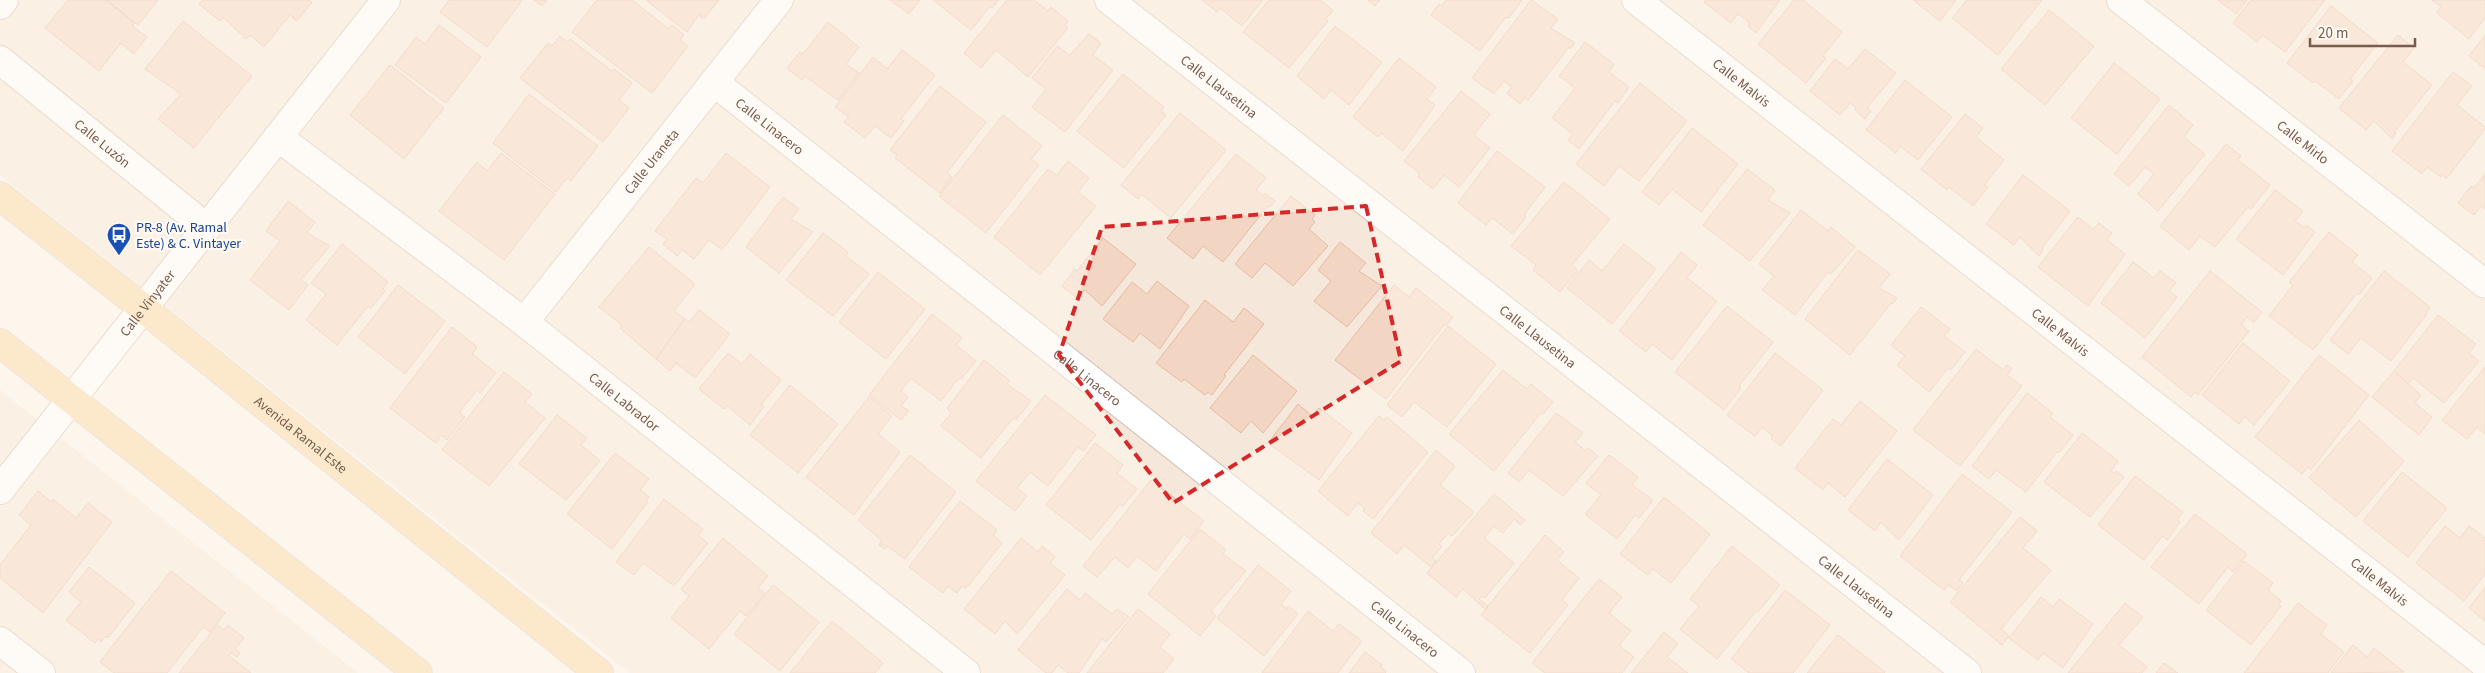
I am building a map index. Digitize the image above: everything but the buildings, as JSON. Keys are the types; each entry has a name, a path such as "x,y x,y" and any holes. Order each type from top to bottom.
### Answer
{"main road":[{"name":"Avenida Ramal Este","path":"0,196 600,673"},
{"path":"0,343 418,673"}],"street":[{"path":"0,5 4,0"},
{"name":"Calle Vinyater","path":"0,490 386,0"},
{"name":"Calle Uraneta","path":"524,322 779,0"},
{"name":"Calle Llausetina","path":"1109,0 1967,673"},
{"name":"Calle Malvis","path":"1636,0 2485,664"},
{"name":"Calle Mirlo","path":"2121,0 2485,284"},
{"name":"Calle Luzón","path":"0,60 207,228"},
{"name":"Calle Linacero","path":"714,82 1461,673"},
{"name":"Calle Labrador","path":"278,137 524,322 966,673"},
{"path":"0,641 41,673"}],"highlighted area":[{"path":"1366,206 1401,361 1173,503 1059,355 1102,227"}],"shaded area":[{"path":"0,0 2485,0 2485,673 630,673 0,175"},
{"path":"0,390 358,673 0,673"}],"place":[{"name":"PR-8 (Av. Ramal Este) & C. Vintayer","path":"119,256"}]}
